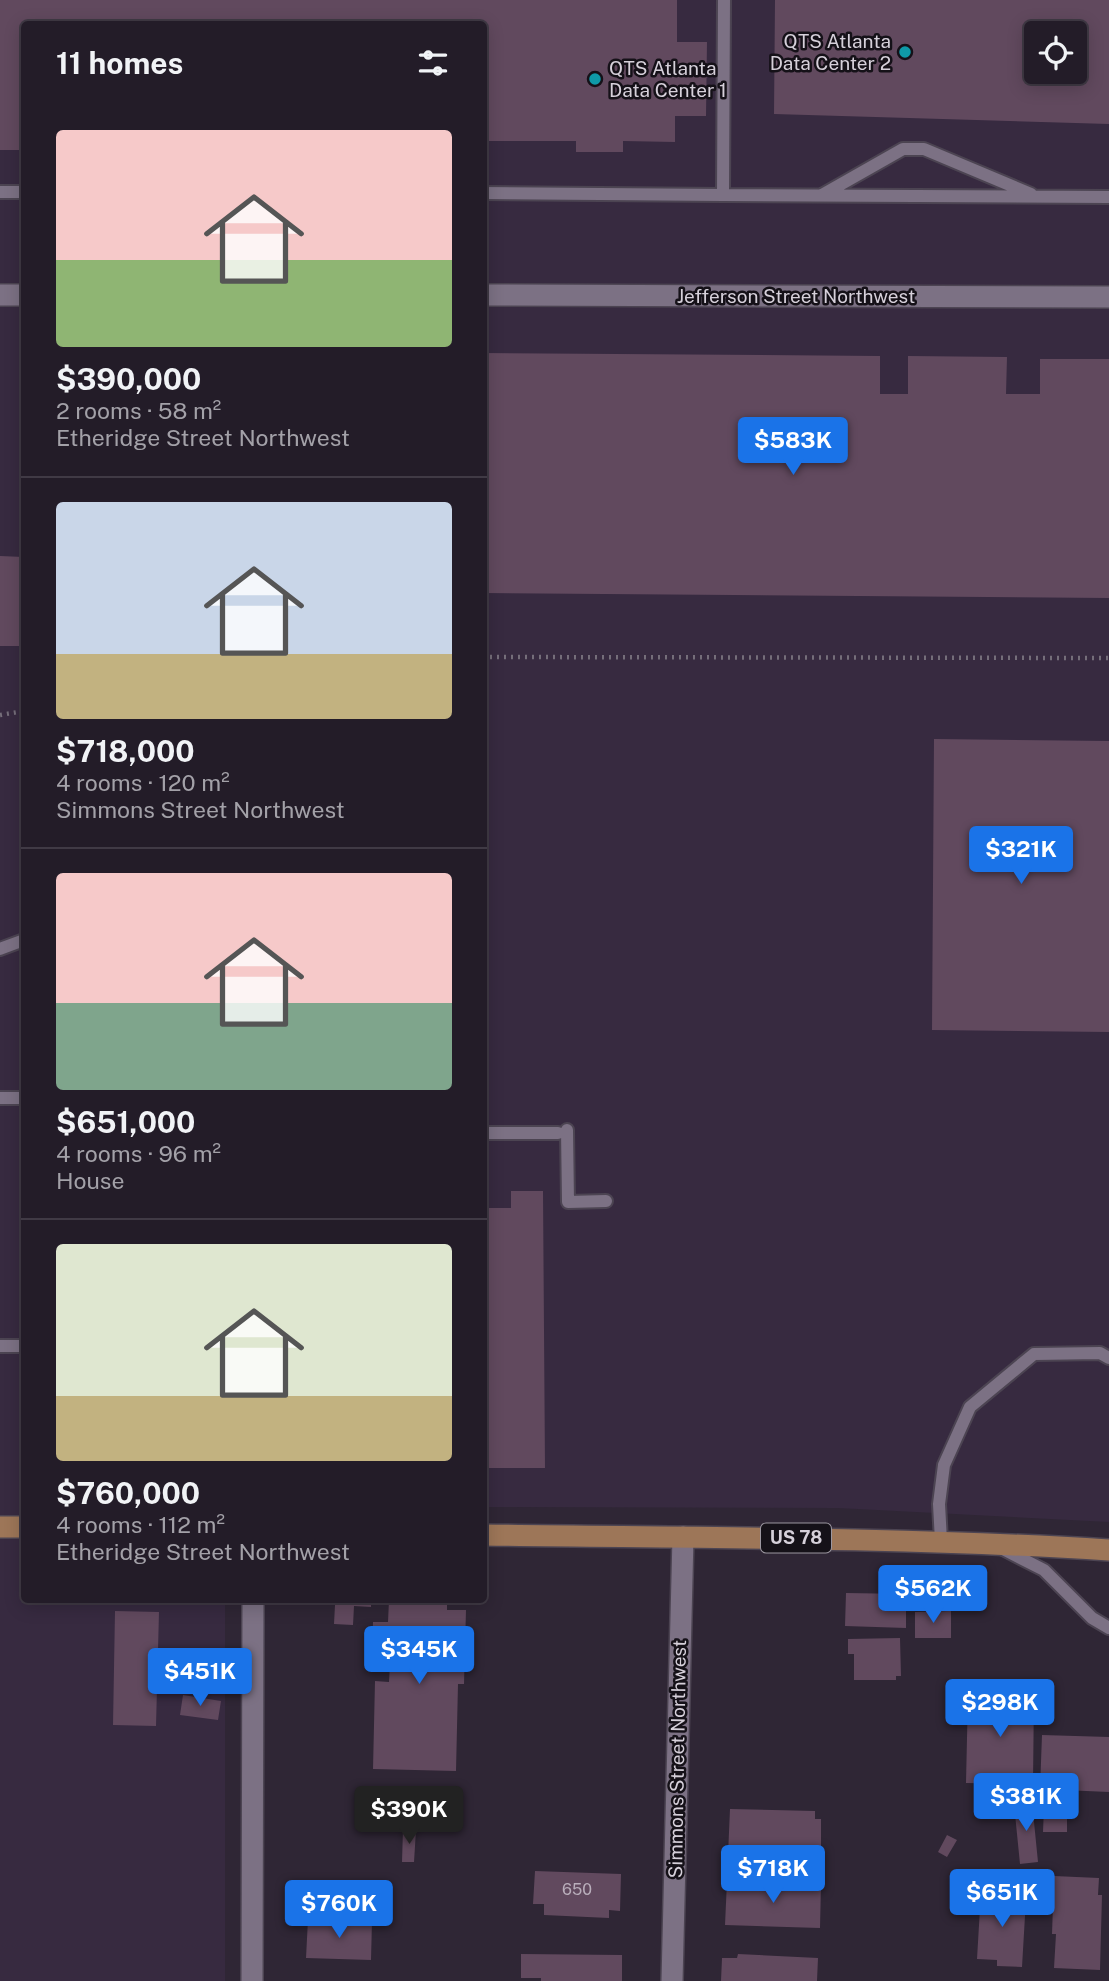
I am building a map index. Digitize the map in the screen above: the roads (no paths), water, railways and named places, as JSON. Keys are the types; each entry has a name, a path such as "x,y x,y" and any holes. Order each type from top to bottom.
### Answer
{"main road":[{"path":"0,1527 21,1527"},
{"name":"US 78","path":"487,1535 941,1541 1109,1550"}],"street":[{"path":"0,295 21,295"},
{"name":"Jefferson Street Northwest","path":"487,295 1109,297"},
{"name":"Simmons Street Northwest","path":"672,1981 682,1537"},
{"path":"252,1981 253,1603"}],"lane":[{"path":"723,195 724,0"},
{"path":"822,195 903,149 924,149 1038,197"},
{"path":"0,192 21,192"},
{"path":"487,193 1109,197"},
{"path":"0,949 21,941"},
{"path":"0,1098 21,1098"},
{"path":"487,1133 562,1131 568,1202 606,1201"},
{"path":"0,1346 21,1346"},
{"path":"941,1541 939,1504 944,1465 970,1407 1034,1354 1100,1353 1109,1358"},
{"path":"991,1543 1044,1570 1092,1618 1109,1628"}],"place":[{"name":"QTS Atlanta Data Center 2","path":"905,52"},
{"name":"QTS Atlanta Data Center 1","path":"595,79"}]}
